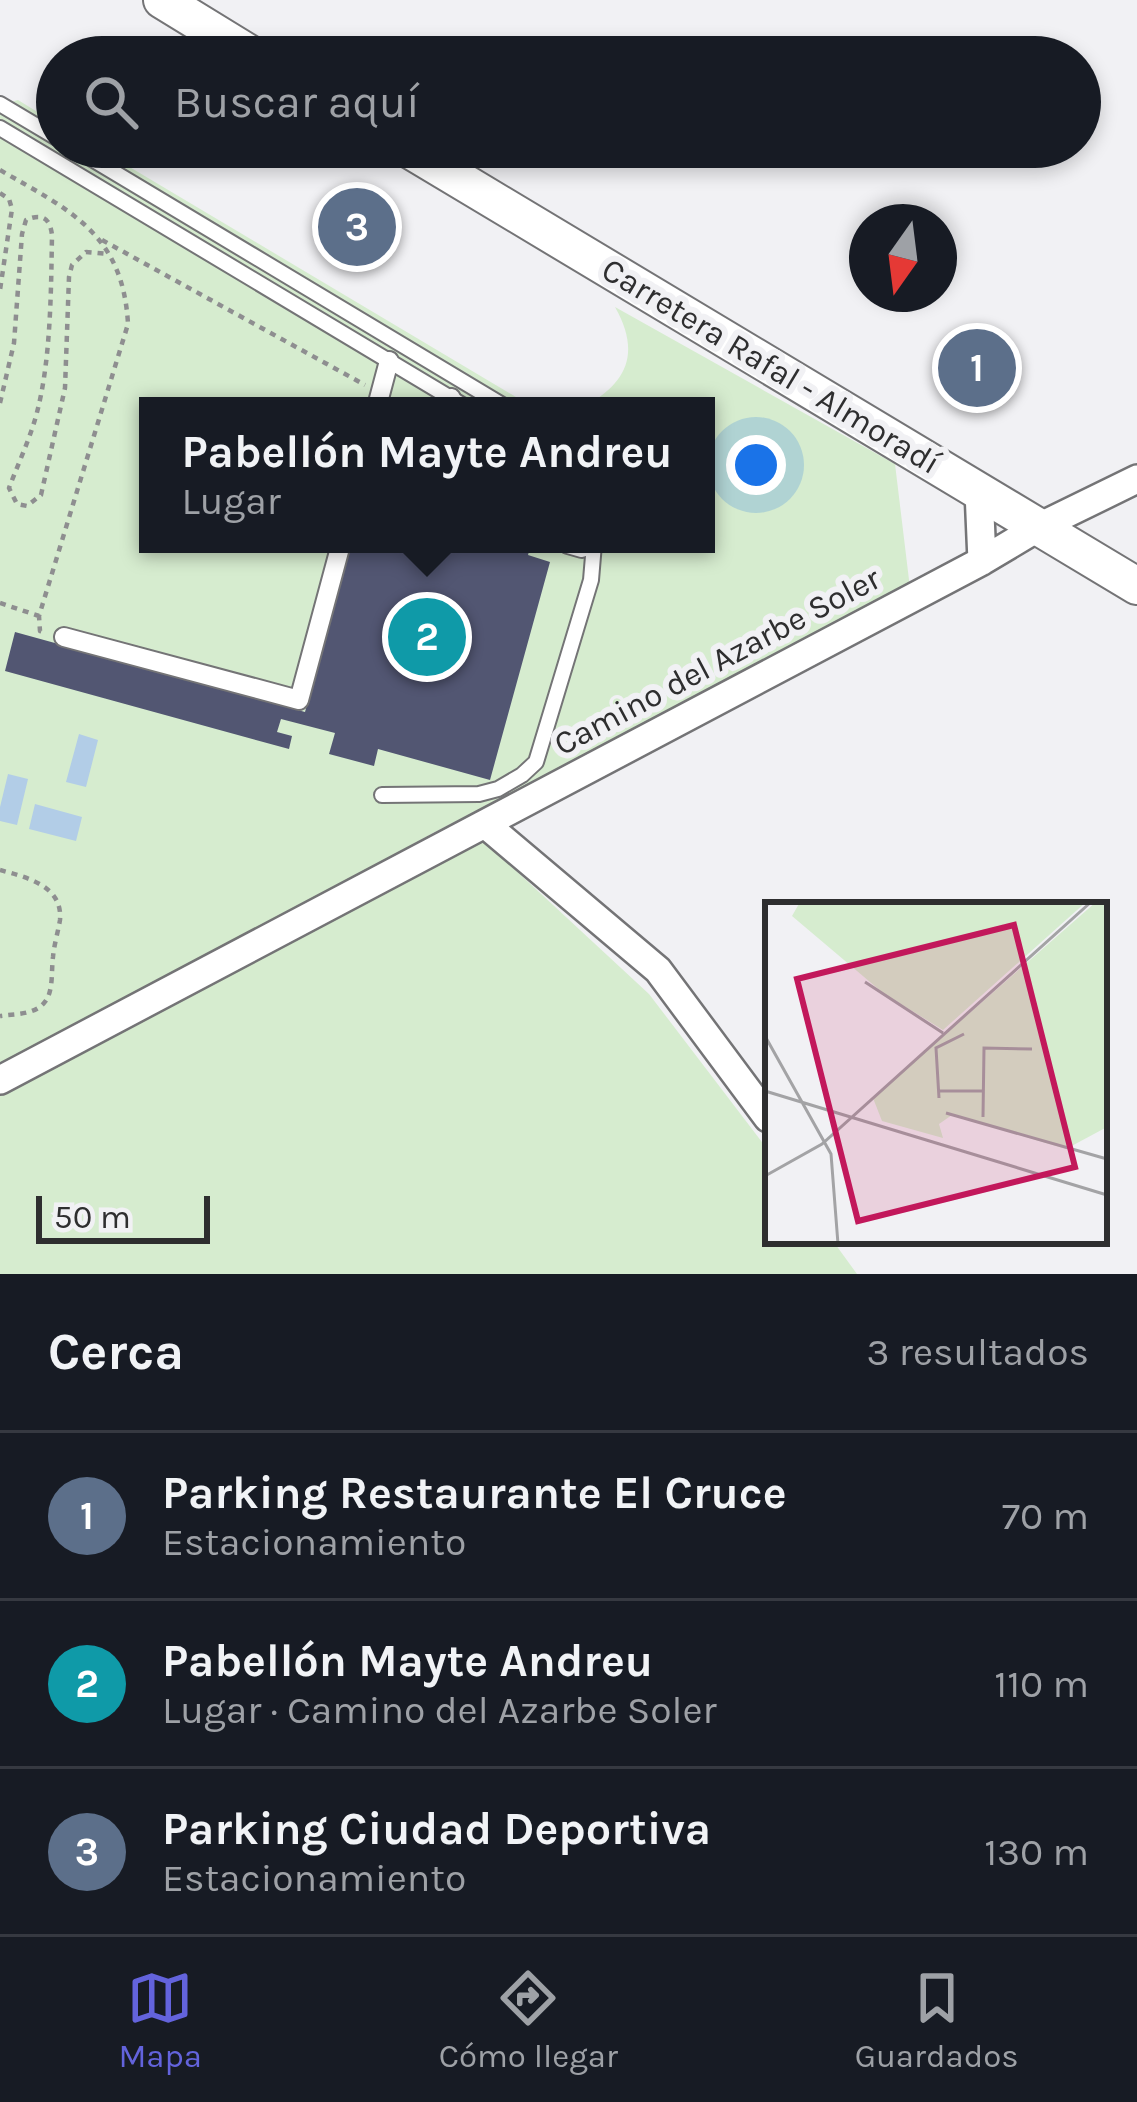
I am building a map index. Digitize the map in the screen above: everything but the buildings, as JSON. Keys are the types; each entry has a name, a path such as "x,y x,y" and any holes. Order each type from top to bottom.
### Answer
{"main road":[{"path":"162,0 221,36"},
{"name":"Carretera Rafal - Almoradí","path":"440,168 1137,586"}],"street":[{"path":"380,397 389,361"},
{"name":"Camino del Azarbe Soler","path":"0,1080 1137,478"},
{"path":"979,491 982,561"},
{"path":"64,638 299,700 338,553"},
{"path":"484,824 658,970 765,1114"}],"lane":[{"path":"0,104 36,125"},
{"path":"0,128 36,150"},
{"path":"67,168 446,397"},
{"path":"107,168 489,397"},
{"path":"382,795 479,794 498,789 536,762 591,580 583,553"}],"path":[{"path":"0,170 67,209 99,238 120,285 128,324 39,616 40,631 64,638"},
{"path":"0,193 12,209 0,290"},
{"path":"0,403 14,343 22,234 26,220 36,216 50,223 52,235 50,313 38,412 9,488 17,504 27,506 41,495 62,400 72,265 86,252 108,254"},
{"path":"99,238 374,397"},
{"path":"0,603 39,616"},
{"path":"0,870 43,885 55,899 60,919 50,994 33,1011 0,1016"}],"green space":[{"path":"18,100 36,111 36,168 131,168 516,397 139,397 139,553 715,553 715,397 600,397 626,364 627,338 615,307 895,464 910,588 433,833 0,1067 0,105"},
{"path":"483,840 649,994 765,1146 765,1244 835,1244 857,1274 0,1274 0,1093"}],"water":[{"path":"79,734 98,740 86,787 66,782"},
{"path":"8,774 28,779 17,825 0,821"},
{"path":"35,804 82,817 76,841 29,829"}],"place":[{"name":"Parking Ciudad Deportiva","path":"357,227"},
{"name":"Parking Restaurante El Cruce","path":"977,368"},
{"name":"Pabellón Mayte Andreu","path":"427,637"}]}
